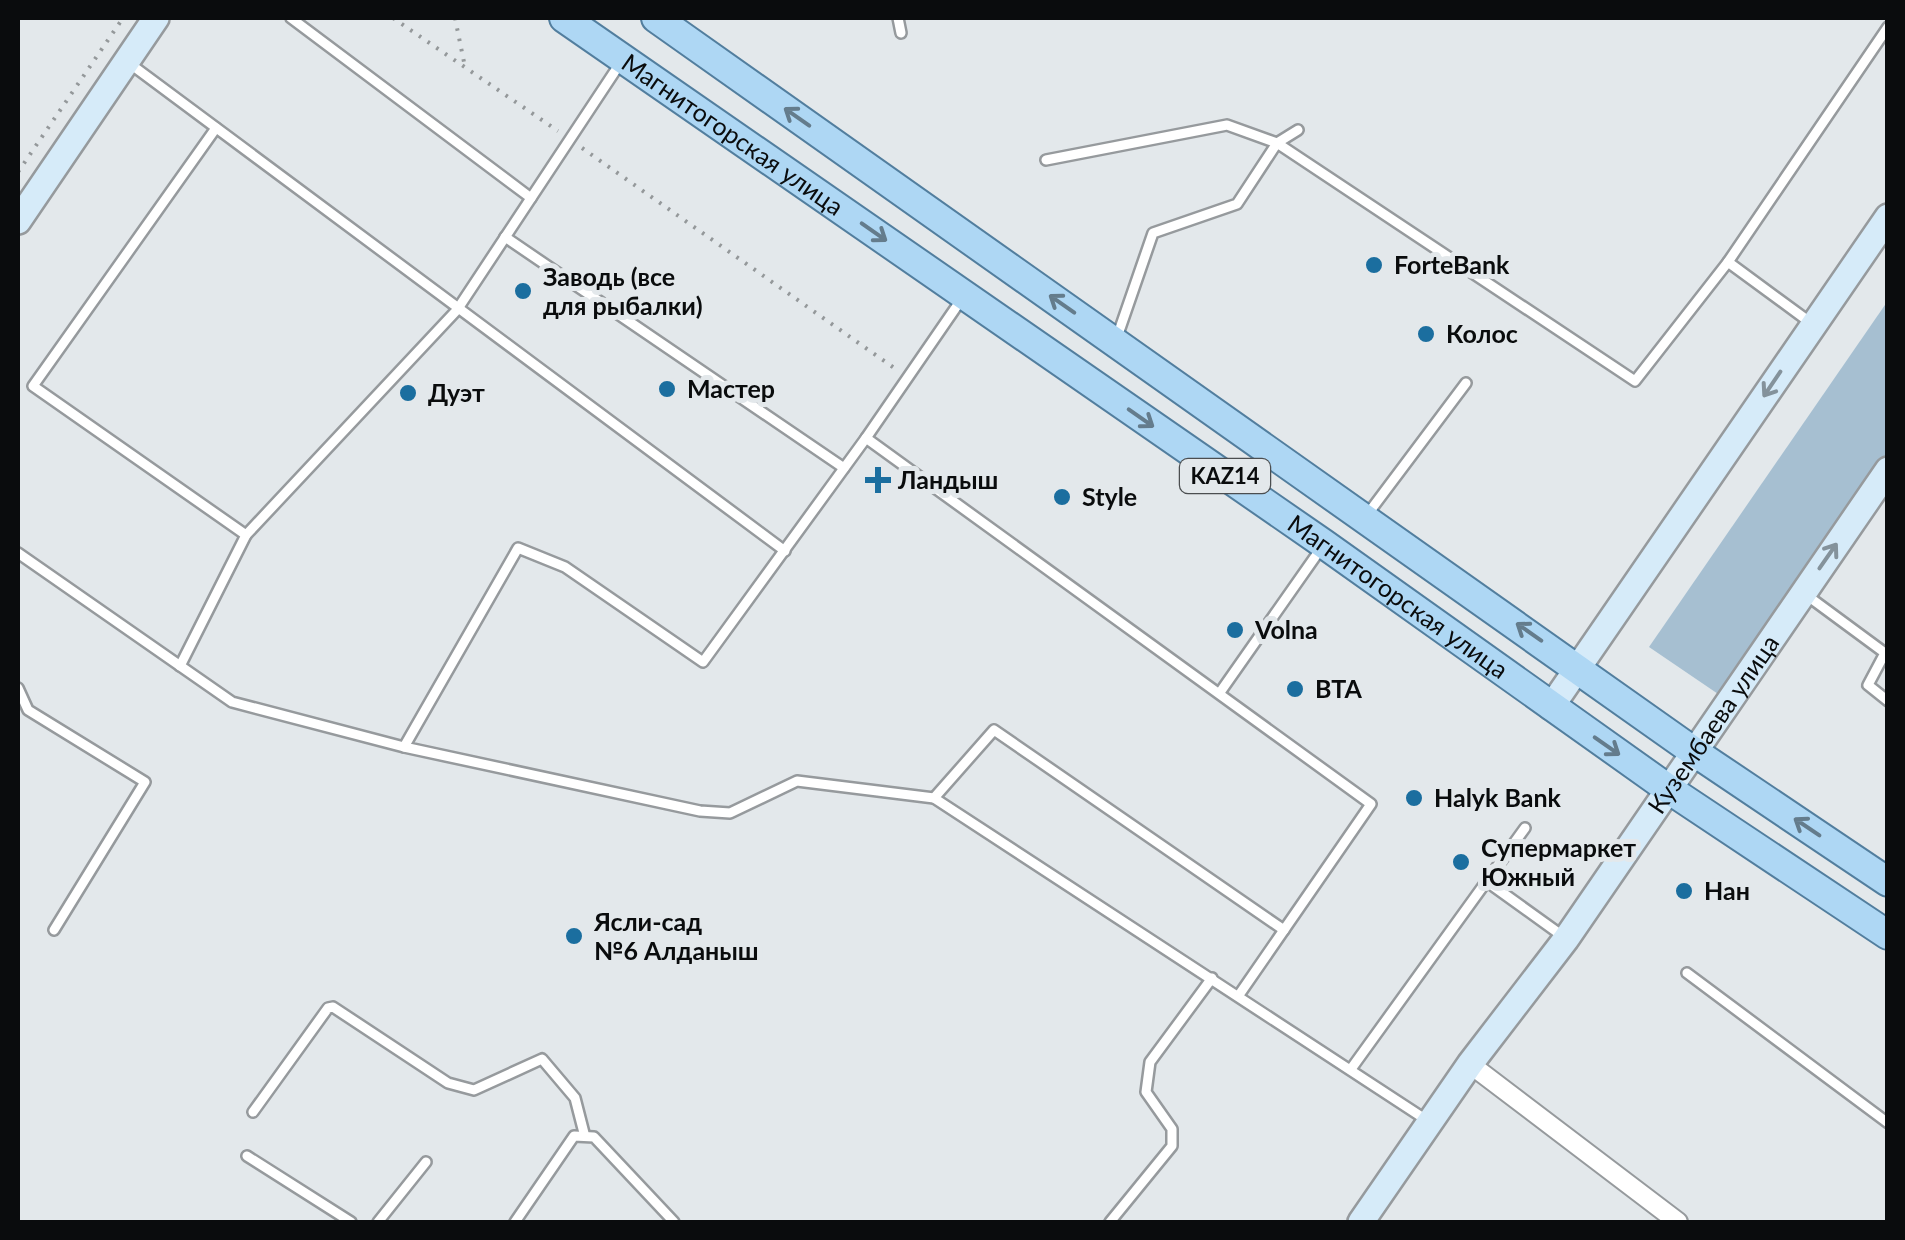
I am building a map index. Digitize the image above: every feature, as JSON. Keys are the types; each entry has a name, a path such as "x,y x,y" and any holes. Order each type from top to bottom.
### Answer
{"main road":[{"name":"Магнитогорская улица","path":"564,18 1324,544 1666,788 1888,935"},
{"name":"Магнитогорская улица","path":"656,18 1693,751 1888,882"}],"street":[{"path":"18,221 156,18"},
{"path":"1552,706 1888,217"},
{"name":"Кузембаева улица","path":"1360,1222 1470,1064 1566,939 1666,788 1888,470"},
{"path":"1470,1064 1678,1222"}],"lane":[{"path":"292,18 530,198"},
{"path":"898,18 901,33"},
{"path":"1046,160 1227,125 1278,143 1635,381 1728,262 1888,27"},
{"path":"180,666 246,535 457,310 623,59"},
{"path":"127,62 785,551"},
{"path":"216,128 33,386 246,535"},
{"path":"1115,342 1154,233 1237,204 1278,143 1298,130"},
{"path":"505,237 844,468"},
{"path":"1728,262 1813,324"},
{"path":"404,746 518,548 565,567 703,662 866,438 964,295"},
{"path":"1365,517 1466,383"},
{"path":"866,438 1221,691 1371,804 1238,995"},
{"path":"1221,691 1324,544"},
{"path":"18,553 232,702 404,746 700,811 730,813 797,781 934,798 1430,1122"},
{"path":"1803,592 1885,654 1868,685 1888,700"},
{"path":"18,688 28,710 145,782 54,930"},
{"path":"934,798 994,730 1284,930"},
{"path":"1350,1069 1489,883 1525,828"},
{"path":"1489,883 1566,939"},
{"path":"1687,973 1888,1123"},
{"path":"1110,1222 1172,1146 1172,1129 1146,1092 1150,1062 1212,978"},
{"path":"253,1112 328,1008 334,1007 448,1083 474,1090 542,1059 575,1098 584,1134"},
{"path":"516,1222 574,1136 584,1134 594,1136 674,1222"},
{"path":"247,1156 351,1222"},
{"path":"378,1222 426,1162"}],"path":[{"path":"18,172 123,18"},
{"path":"393,18 908,378"},
{"path":"455,18 465,67"}],"shaded area":[{"path":"1887,302 1887,466 1724,698 1649,647"}],"place":[{"name":"ForteBank","path":"1374,265"},
{"name":"Заводь (все для рыбалки)","path":"523,291"},
{"name":"Колос","path":"1426,334"},
{"name":"Мастер","path":"667,389"},
{"name":"Дуэт","path":"408,393"},
{"name":"Ландыш","path":"878,480"},
{"name":"Style","path":"1062,497"},
{"name":"Volna","path":"1235,630"},
{"name":"BTA","path":"1295,689"},
{"name":"Halyk Bank","path":"1414,798"},
{"name":"Супермаркет Южный","path":"1461,862"},
{"name":"Нан","path":"1684,891"},
{"name":"Ясли-сад №6 Алданыш","path":"574,936"}]}
